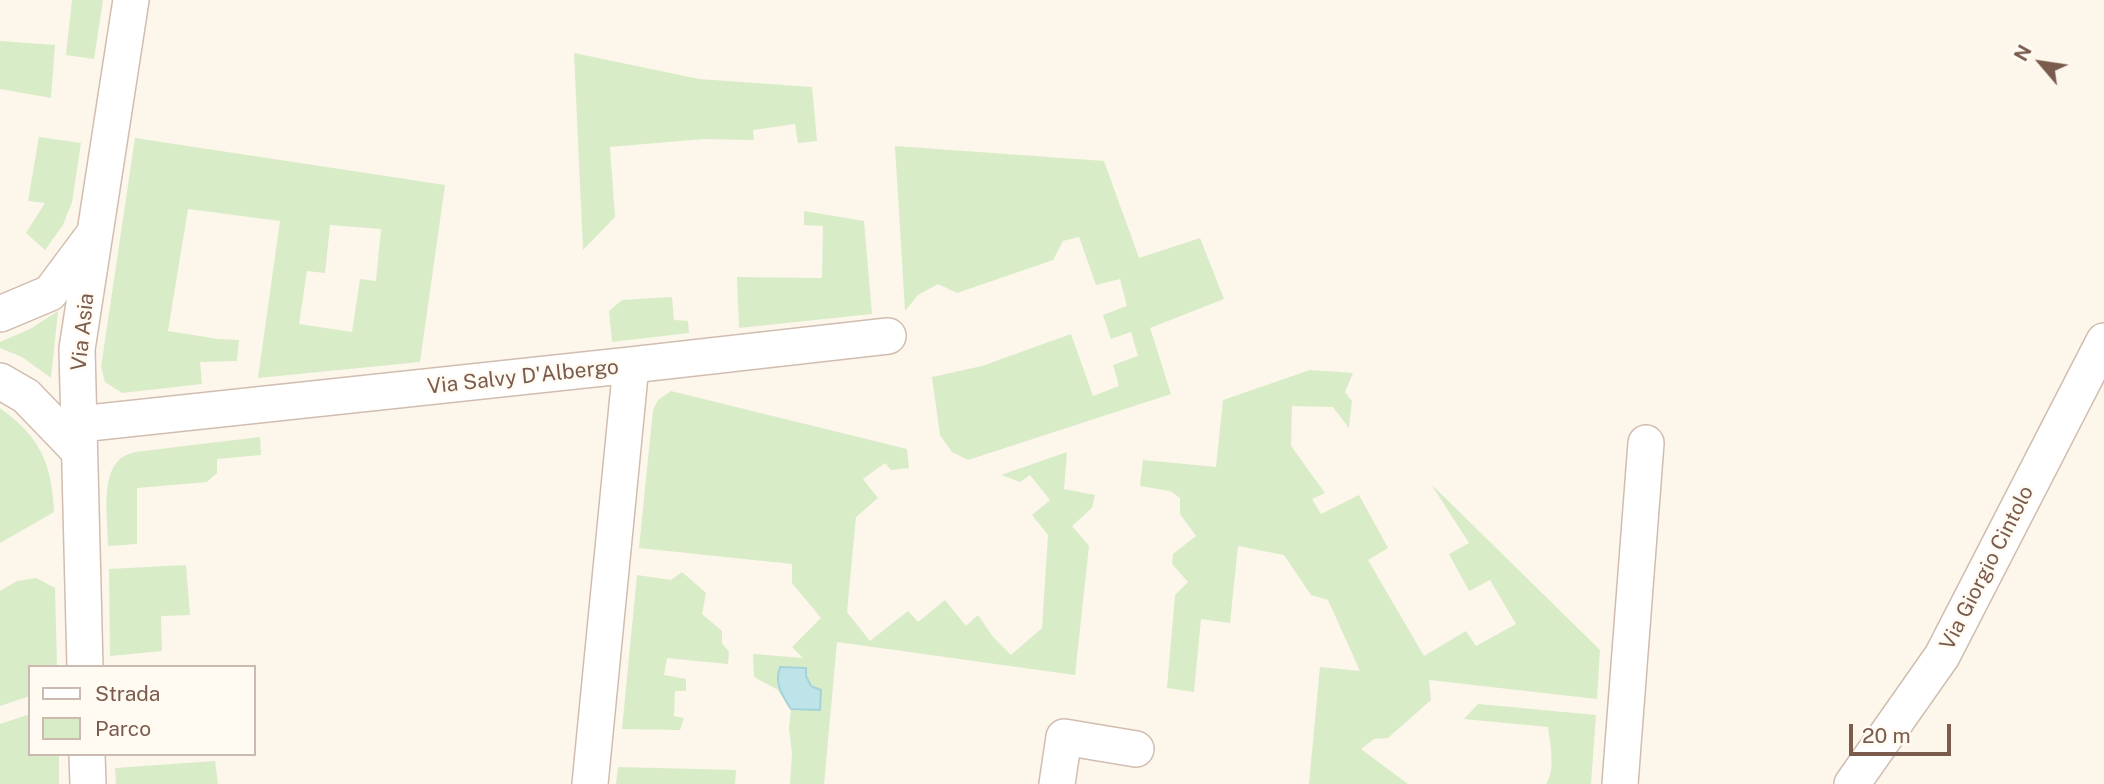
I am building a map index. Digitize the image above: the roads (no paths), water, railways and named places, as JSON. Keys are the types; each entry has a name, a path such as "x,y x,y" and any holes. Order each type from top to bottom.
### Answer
{"street":[{"name":"Via Asia","path":"85,665 77,349 131,0"},
{"path":"0,314 50,293 97,231"},
{"path":"631,365 888,336"},
{"name":"Via Giorgio Cintolo","path":"1852,784 1942,656 2104,341"},
{"name":"Via Salvy D'Albergo","path":"80,438 631,365 590,784"},
{"path":"0,381 26,396 80,438"},
{"path":"1620,784 1646,443"},
{"path":"1057,784 1064,737 1136,749"},
{"path":"87,756 88,784"}],"water":[{"path":"780,667 806,668 806,676 811,686 821,690 820,710 791,709 778,684"}]}
